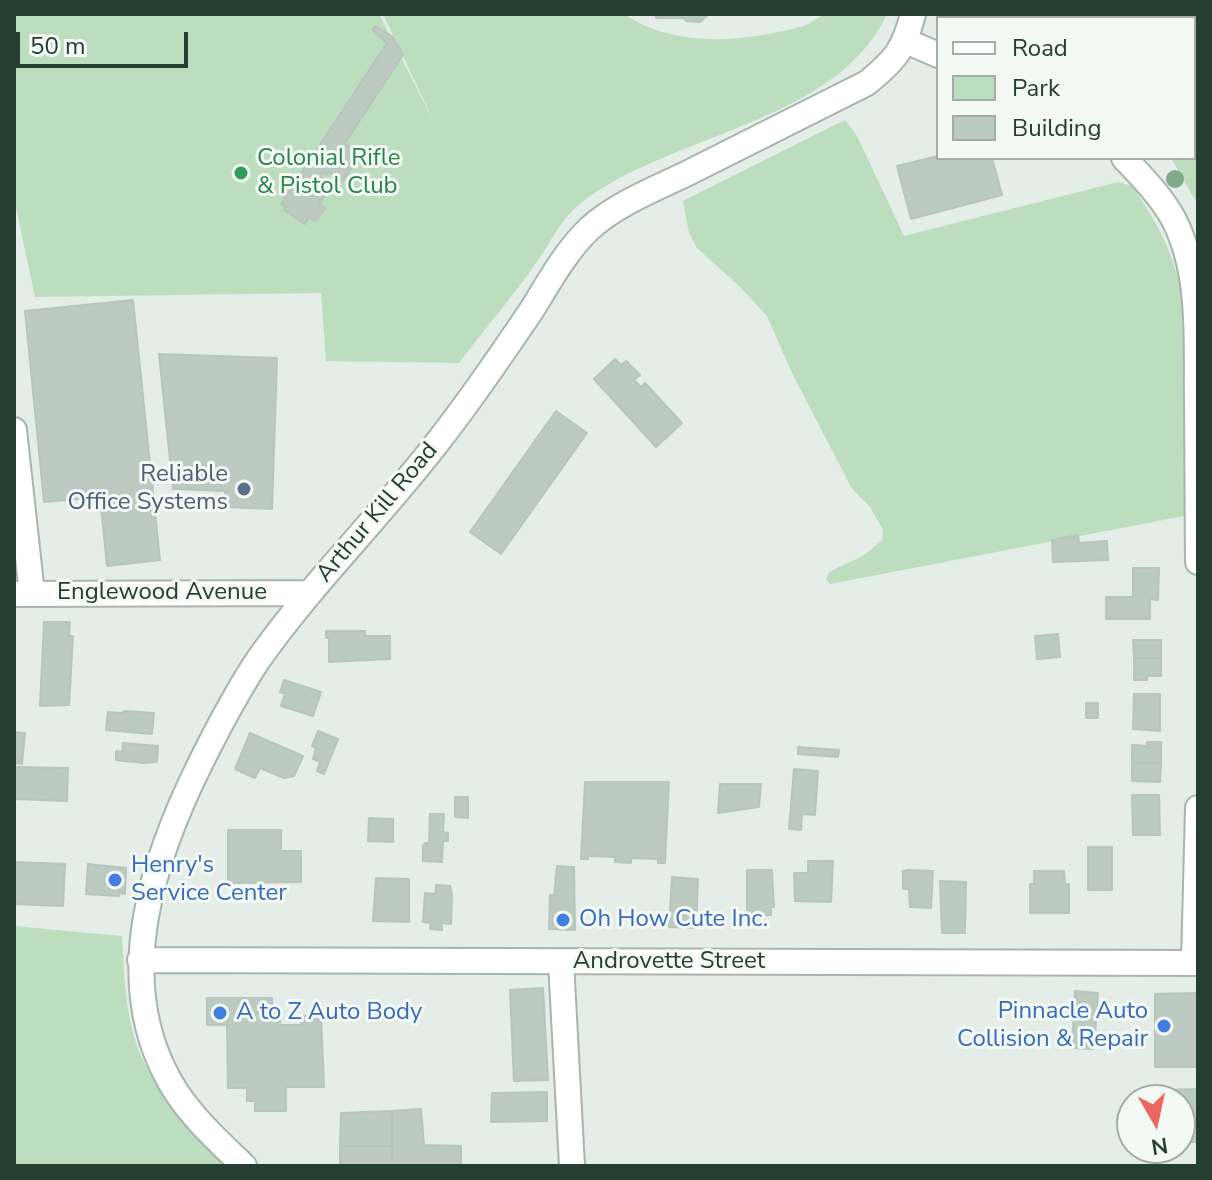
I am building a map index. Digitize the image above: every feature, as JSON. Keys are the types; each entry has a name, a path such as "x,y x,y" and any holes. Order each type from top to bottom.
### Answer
{"street":[{"name":"Arthur Kill Road","path":"244,1166 189,1110 169,1082 154,1047 145,1014 140,960 153,882 168,834 225,714 258,660 310,593 374,521 441,438 569,252 589,229 627,203 867,83 890,65 906,41 913,14"},
{"path":"906,41 936,54"},
{"path":"1126,160 1145,180 1173,219 1191,277 1196,325 1198,562"},
{"path":"14,430 23,594"},
{"name":"Englewood Avenue","path":"23,594 310,593"},
{"path":"1196,963 1198,808"},
{"name":"Androvette Street","path":"140,960 1196,963"},
{"path":"561,962 572,1166"}],"green space":[{"name":"Colonial Rifle & Pistol Club","path":"14,14 379,14 435,124 383,14 624,14 666,33 711,39 781,32 831,14 887,14 864,50 832,79 751,122 622,177 578,205 459,363 326,361 321,293 35,297 14,198"},
{"path":"845,120 857,136 904,236 1118,182 1132,186 1166,244 1184,308 1184,516 830,584 826,579 829,572 863,556 882,540 883,530 870,507 852,489 791,371 767,316 697,248 689,233 683,201"},
{"path":"1196,151 1198,152 1198,205 1172,160 1196,160"},
{"path":"14,926 122,936 124,978 137,1046 153,1077 176,1109 225,1166 14,1166"}],"building":[{"path":"644,14 709,14 700,22"},
{"path":"1079,14 1082,16 1055,16"},
{"path":"1079,14 1126,16 1082,16"},
{"path":"375,26 392,36 403,55 345,143 361,154 343,181 324,172 314,188 325,195 319,204 325,208 316,221 309,217 305,224 284,210 286,208 281,204 387,43 373,30"},
{"path":"1198,93 1198,147 1196,146"},
{"path":"936,156 936,160 993,160 1002,195 911,219 897,166"},
{"path":"133,300 160,560 107,566 100,497 44,502 25,311"},
{"path":"159,354 277,358 272,509 225,507 225,491 173,489"},
{"path":"615,359 621,365 626,361 640,375 634,380 641,387 645,383 682,423 656,447 594,379"},
{"path":"556,411 587,433 501,554 470,532"},
{"path":"1078,535 1079,543 1107,541 1108,560 1053,562 1052,540"},
{"path":"1133,568 1159,568 1158,600 1150,599 1150,619 1106,619 1106,597 1133,597"},
{"path":"44,622 70,622 69,636 73,636 69,705 40,706"},
{"path":"326,631 365,631 365,636 390,636 390,659 329,662"},
{"path":"1058,634 1060,657 1037,659 1035,636"},
{"path":"1133,640 1161,640 1161,658 1134,658"},
{"path":"1134,658 1161,658 1161,676 1134,680"},
{"path":"284,680 321,692 313,716 281,706 285,694 280,692"},
{"path":"1134,694 1160,694 1160,731 1133,729"},
{"path":"1086,703 1098,703 1098,718 1086,718"},
{"path":"108,712 154,713 152,734 106,730"},
{"path":"318,731 338,739 324,774 317,771 320,762 313,759 316,748 312,746"},
{"path":"14,732 25,733 22,764 14,763"},
{"path":"250,733 303,756 294,776 284,778 260,768 255,778 235,769"},
{"path":"1147,742 1161,742 1161,763 1132,763 1132,745 1147,746"},
{"path":"123,743 158,746 157,762 116,760 116,751 122,752"},
{"path":"798,747 839,750 838,757 798,754"},
{"path":"1132,763 1161,763 1160,782 1132,781"},
{"path":"14,767 68,768 67,801 14,799"},
{"path":"794,769 818,771 815,815 802,814 801,830 789,829"},
{"path":"585,782 669,782 665,863 658,863 658,859 631,858 631,863 615,862 615,857 588,856 588,859 581,859"},
{"path":"720,784 761,784 759,807 718,813"},
{"path":"1132,795 1159,795 1160,835 1133,835"},
{"path":"455,797 468,797 468,818 455,817"},
{"path":"430,814 444,814 443,832 448,833 448,841 443,841 442,862 423,861 423,846 429,843"},
{"path":"369,818 393,819 393,842 368,841"},
{"path":"228,830 281,830 281,851 301,851 301,882 228,883"},
{"path":"1088,847 1112,847 1112,890 1088,890"},
{"path":"808,861 833,861 831,902 795,901 794,873 808,873"},
{"path":"14,862 65,864 63,906 14,904"},
{"path":"88,864 126,868 125,894 86,894"},
{"path":"557,866 574,867 575,930 549,929 550,895 554,896"},
{"path":"747,870 772,870 774,907 771,907 771,915 747,915"},
{"path":"903,871 933,871 931,908 910,907 909,889 903,889"},
{"path":"1034,871 1064,871 1065,884 1069,884 1069,913 1030,913 1030,884 1034,884"},
{"path":"672,877 698,879 696,928 669,927"},
{"path":"376,878 409,879 409,922 373,921"},
{"path":"940,881 966,882 965,933 942,933"},
{"path":"436,885 450,886 452,894 451,924 442,923 442,930 430,929 431,923 423,922 425,893 435,894"},
{"path":"543,988 548,1080 514,1081 510,990"},
{"path":"1075,991 1098,993 1094,1049 1072,1048"},
{"path":"1198,993 1198,1067 1155,1067 1155,994"},
{"path":"207,998 272,998 272,1011 280,1011 280,1025 301,1025 301,1016 321,1015 324,1087 286,1087 286,1111 255,1111 255,1101 247,1101 247,1088 228,1088 227,1025 207,1025"},
{"path":"1198,1089 1198,1142 1196,1142"},
{"path":"547,1092 547,1121 491,1122 492,1093"},
{"path":"421,1109 424,1145 461,1146 461,1166 392,1166 392,1111"},
{"path":"392,1111 392,1146 340,1146 341,1113"},
{"path":"340,1146 392,1146 392,1166 340,1166"}],"place":[{"name":"Colonial Rifle & Pistol Club","path":"241,173"},
{"name":"Reliable Office Systems","path":"244,489"},
{"name":"Henry's Service Center","path":"115,880"},
{"name":"Oh How Cute Inc.","path":"563,920"},
{"name":"A to Z Auto Body","path":"220,1013"},
{"name":"Pinnacle Auto Collision & Repair","path":"1164,1026"}]}
